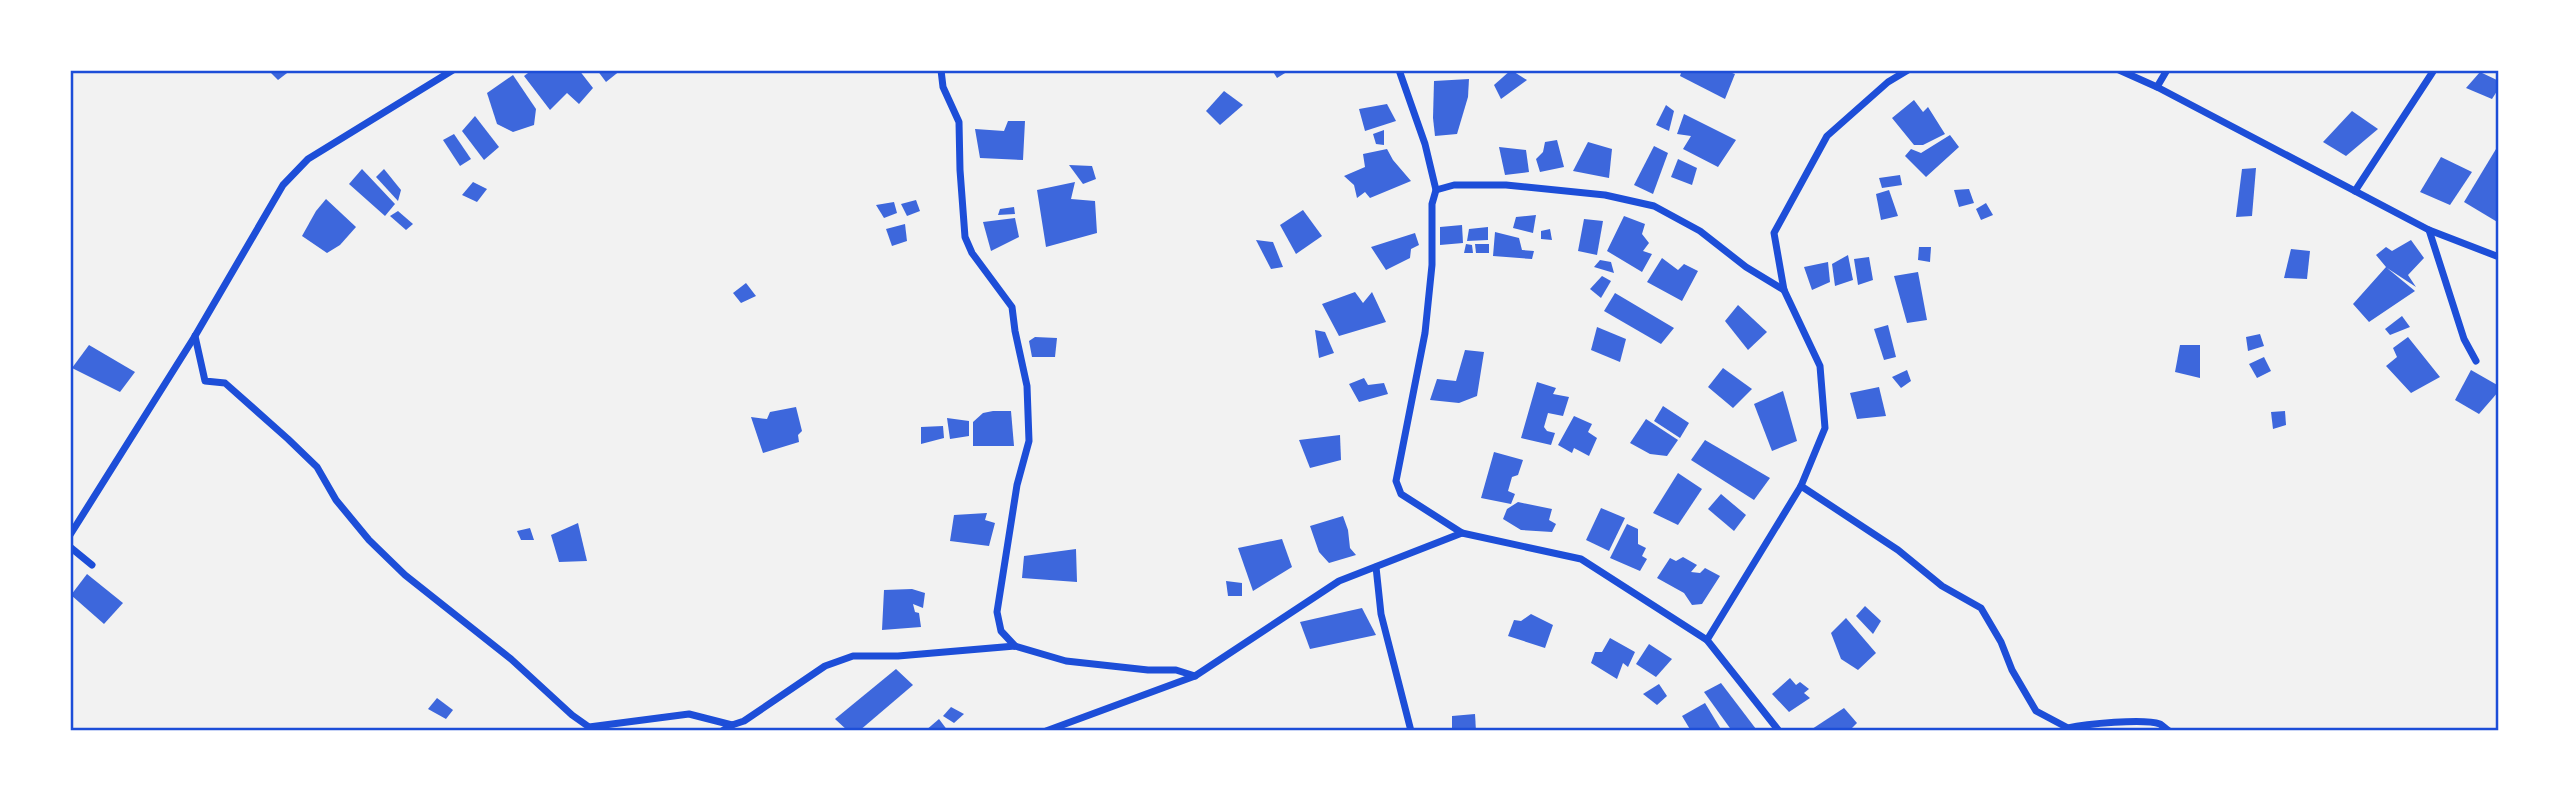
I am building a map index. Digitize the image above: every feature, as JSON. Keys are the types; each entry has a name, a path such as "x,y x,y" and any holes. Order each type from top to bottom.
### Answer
{"street":[{"path":"70,535 195,336 283,185 309,159 453,70"},
{"path":"941,70 943,87 959,122 965,237 972,253 1012,307 1027,386 1029,441 1017,485 997,612 1001,631 1015,646"},
{"path":"1399,70 1425,144 1436,190 1432,204 1433,265 1425,333 1396,481 1401,495 1462,533 1580,559 1707,640 1779,731"},
{"path":"1707,640 1801,486 1825,428 1820,366 1784,289 1774,233 1827,136 1888,82 1908,70"},
{"path":"2119,70 2158,87 2429,230 2499,257"},
{"path":"2158,87 2166,70"},
{"path":"2355,191 2434,70"},
{"path":"1436,190 1454,185 1506,185 1605,195 1654,206 1700,231 1746,267 1784,289"},
{"path":"2429,230 2464,339 2476,361"},
{"path":"195,336 205,382 225,383 288,439 317,467 336,500 378,549 405,575 511,659 591,729 689,714 732,725"},
{"path":"1801,486 1898,550 1942,586 1981,608 2036,711 2068,728 2088,723 2129,723 2159,724 2169,731"},
{"path":"1046,731 1195,676 1339,581 1462,533"},
{"path":"70,547 92,565"},
{"path":"1376,567 1381,614 1411,731"},
{"path":"722,731 744,721 825,666 853,656 898,656 1015,646 1066,661 1148,670 1176,670 1195,676"}],"building":[{"path":"268,70 291,70 278,80"},
{"path":"532,70 579,70 593,88 579,104 567,93 550,110 524,76"},
{"path":"597,70 621,70 606,82"},
{"path":"1272,70 1290,70 1277,78"},
{"path":"1511,70 1527,80 1501,99 1494,85"},
{"path":"1682,70 1724,70 1735,74 1725,99 1680,76"},
{"path":"2480,72 2499,81 2499,88 2492,99 2466,88"},
{"path":"513,75 536,109 534,125 513,132 497,124 487,93"},
{"path":"1469,79 1468,97 1457,134 1435,136 1434,81"},
{"path":"1224,91 1243,105 1220,125 1206,111"},
{"path":"1914,100 1923,112 1928,107 1945,134 1923,145 1914,145 1892,118"},
{"path":"1387,104 1396,121 1365,131 1359,109"},
{"path":"1666,105 1674,111 1669,131 1656,125"},
{"path":"2352,111 2378,129 2346,156 2323,142"},
{"path":"1684,114 1736,140 1718,167 1683,149 1691,136 1677,134"},
{"path":"475,116 499,147 484,160 462,131"},
{"path":"1008,121 1025,121 1023,160 980,158 975,129 1004,131"},
{"path":"1384,130 1384,145 1376,144 1373,134"},
{"path":"454,134 471,159 460,166 443,140"},
{"path":"1950,135 1959,147 1926,177 1905,156 1911,149 1921,153"},
{"path":"1557,140 1564,167 1540,172 1536,159 1543,152 1545,142"},
{"path":"1588,142 1612,149 1609,178 1573,171"},
{"path":"1654,146 1668,153 1653,194 1634,185"},
{"path":"1499,147 1526,150 1529,172 1505,175"},
{"path":"1387,149 1411,181 1370,198 1365,192 1357,198 1354,185 1344,176 1365,167 1363,154"},
{"path":"2496,149 2499,150 2499,223 2464,202"},
{"path":"2441,157 2472,172 2450,205 2420,192"},
{"path":"1678,159 1697,168 1692,185 1671,177"},
{"path":"1069,165 1092,166 1096,179 1083,184"},
{"path":"2256,168 2252,216 2236,217 2242,169"},
{"path":"362,169 395,204 385,216 349,184"},
{"path":"384,169 401,190 398,201 376,177"},
{"path":"1900,175 1902,185 1882,188 1879,178"},
{"path":"473,182 487,189 477,202 462,195"},
{"path":"1075,182 1071,199 1095,201 1097,233 1046,247 1037,190"},
{"path":"1969,189 1974,203 1959,207 1954,190"},
{"path":"1889,190 1898,216 1881,220 1876,194"},
{"path":"326,199 356,227 340,245 327,253 302,236"},
{"path":"916,200 920,211 907,216 901,204"},
{"path":"894,202 897,213 884,218 876,205"},
{"path":"1986,203 1993,215 1981,220 1976,209"},
{"path":"1014,207 1015,214 998,215 1000,209"},
{"path":"1303,210 1322,236 1296,254 1280,225"},
{"path":"398,211 413,224 406,230 390,216"},
{"path":"1536,215 1533,233 1513,228 1516,217"},
{"path":"1624,216 1645,224 1642,234 1649,243 1643,251 1652,254 1642,272 1607,251"},
{"path":"1015,218 1019,237 991,251 983,222"},
{"path":"1584,219 1603,221 1597,255 1578,251"},
{"path":"905,224 907,241 892,246 886,229"},
{"path":"1462,225 1463,243 1440,245 1440,227"},
{"path":"1488,227 1488,240 1467,241 1469,229"},
{"path":"1550,229 1552,240 1541,239 1541,231"},
{"path":"1495,232 1519,238 1522,250 1534,251 1532,259 1493,256"},
{"path":"1415,233 1419,245 1411,249 1410,258 1386,270 1371,247"},
{"path":"1256,240 1273,242 1283,267 1271,269"},
{"path":"2411,240 2424,258 2408,275 2416,287 2387,268 2415,291 2369,322 2353,304 2386,267 2376,255 2386,247 2392,251"},
{"path":"1466,244 1472,245 1473,253 1464,253"},
{"path":"1475,244 1489,244 1489,253 1476,253"},
{"path":"1919,247 1931,247 1930,262 1918,260"},
{"path":"2291,249 2310,251 2307,279 2284,278"},
{"path":"1848,255 1853,280 1835,286 1832,264"},
{"path":"1869,257 1873,280 1858,285 1854,259"},
{"path":"1662,258 1678,270 1684,264 1698,271 1682,301 1647,282"},
{"path":"1600,260 1611,262 1614,273 1594,267"},
{"path":"1828,262 1830,282 1812,290 1804,267"},
{"path":"1918,272 1927,320 1907,323 1894,276"},
{"path":"1602,276 1611,281 1601,298 1590,289"},
{"path":"746,283 756,296 741,303 733,293"},
{"path":"1355,292 1363,303 1372,292 1386,322 1339,336 1322,304"},
{"path":"1615,293 1674,328 1661,344 1604,311"},
{"path":"1738,305 1767,332 1748,350 1725,321"},
{"path":"2402,316 2410,327 2390,335 2385,329"},
{"path":"1888,325 1896,357 1884,360 1874,329"},
{"path":"1597,327 1626,339 1620,362 1591,350"},
{"path":"1315,330 1325,332 1334,353 1319,358"},
{"path":"2260,334 2264,346 2248,351 2246,337"},
{"path":"1035,337 1057,338 1055,357 1032,357 1029,341"},
{"path":"2408,337 2440,377 2411,393 2386,366 2397,357 2393,348"},
{"path":"89,345 135,372 120,392 72,368"},
{"path":"2180,345 2200,345 2200,378 2175,372"},
{"path":"1465,350 1484,352 1477,396 1459,403 1430,400 1437,379 1456,381"},
{"path":"2264,357 2271,371 2257,378 2249,364"},
{"path":"1723,368 1752,389 1733,408 1708,387"},
{"path":"1907,370 1911,381 1901,388 1892,377"},
{"path":"2471,370 2499,386 2499,391 2479,414 2455,400"},
{"path":"1364,378 1368,385 1384,383 1388,394 1359,402 1349,384"},
{"path":"1537,382 1556,388 1553,394 1569,397 1563,416 1548,413 1544,427 1555,433 1551,445 1521,438"},
{"path":"1879,387 1886,416 1857,419 1850,393"},
{"path":"1783,391 1797,441 1772,451 1754,404"},
{"path":"1663,406 1689,423 1680,438 1654,421"},
{"path":"796,407 802,431 798,435 799,442 763,453 751,417 767,419 770,412"},
{"path":"1011,411 1014,446 973,446 973,422 983,413"},
{"path":"2285,411 2286,425 2273,429 2271,412"},
{"path":"1574,416 1592,424 1588,432 1597,438 1589,456 1574,448 1572,453 1558,445"},
{"path":"947,418 969,421 969,436 950,439"},
{"path":"1646,419 1678,440 1667,456 1650,454 1630,443"},
{"path":"943,426 944,438 921,444 921,427"},
{"path":"1340,435 1341,460 1310,468 1299,440"},
{"path":"1705,440 1770,478 1754,500 1691,460"},
{"path":"1494,452 1523,460 1518,475 1512,477 1508,491 1515,494 1511,504 1481,498"},
{"path":"1678,473 1702,489 1678,525 1653,513"},
{"path":"1721,494 1746,515 1734,531 1708,509"},
{"path":"1518,502 1552,509 1549,520 1556,524 1552,532 1521,530 1503,519 1507,509"},
{"path":"1601,508 1625,518 1609,551 1586,540"},
{"path":"987,513 985,520 995,523 989,546 950,541 954,515"},
{"path":"1343,516 1350,548 1356,555 1329,563 1319,552 1310,526"},
{"path":"578,523 587,561 559,562 551,535"},
{"path":"1627,524 1638,529 1638,544 1646,548 1642,556 1647,559 1640,571 1610,558"},
{"path":"530,528 534,540 521,540 517,531"},
{"path":"1282,539 1292,567 1253,591 1238,548"},
{"path":"1076,549 1077,582 1022,578 1024,556"},
{"path":"1683,557 1697,565 1691,572 1700,573 1705,568 1720,576 1702,604 1692,605 1684,593 1657,578 1670,558 1676,561"},
{"path":"87,574 123,603 104,624 71,595"},
{"path":"1226,581 1242,583 1242,596 1228,596"},
{"path":"912,589 925,593 923,608 913,604 915,612 919,613 921,627 882,630 884,590"},
{"path":"1865,606 1881,621 1873,634 1856,616"},
{"path":"1362,608 1376,635 1310,649 1300,622"},
{"path":"1531,614 1553,625 1545,648 1508,636 1514,620 1521,621"},
{"path":"1846,618 1876,653 1858,670 1841,659 1831,633"},
{"path":"1610,638 1635,652 1628,667 1623,663 1617,679 1591,663 1595,652 1602,652"},
{"path":"1649,644 1672,659 1656,677 1636,664"},
{"path":"896,669 913,685 859,731 848,731 835,719"},
{"path":"1790,678 1796,685 1800,682 1809,689 1804,693 1810,698 1789,712 1772,694"},
{"path":"1721,683 1756,729 1732,731 1704,692"},
{"path":"1659,684 1667,696 1657,705 1643,694"},
{"path":"437,698 453,710 446,719 428,709"},
{"path":"1705,703 1722,731 1691,731 1682,716"},
{"path":"951,707 964,714 954,723 943,716"},
{"path":"1844,708 1857,723 1851,729 1809,731"},
{"path":"1475,714 1476,731 1452,731 1452,716"},
{"path":"939,719 948,731 925,731"}]}
